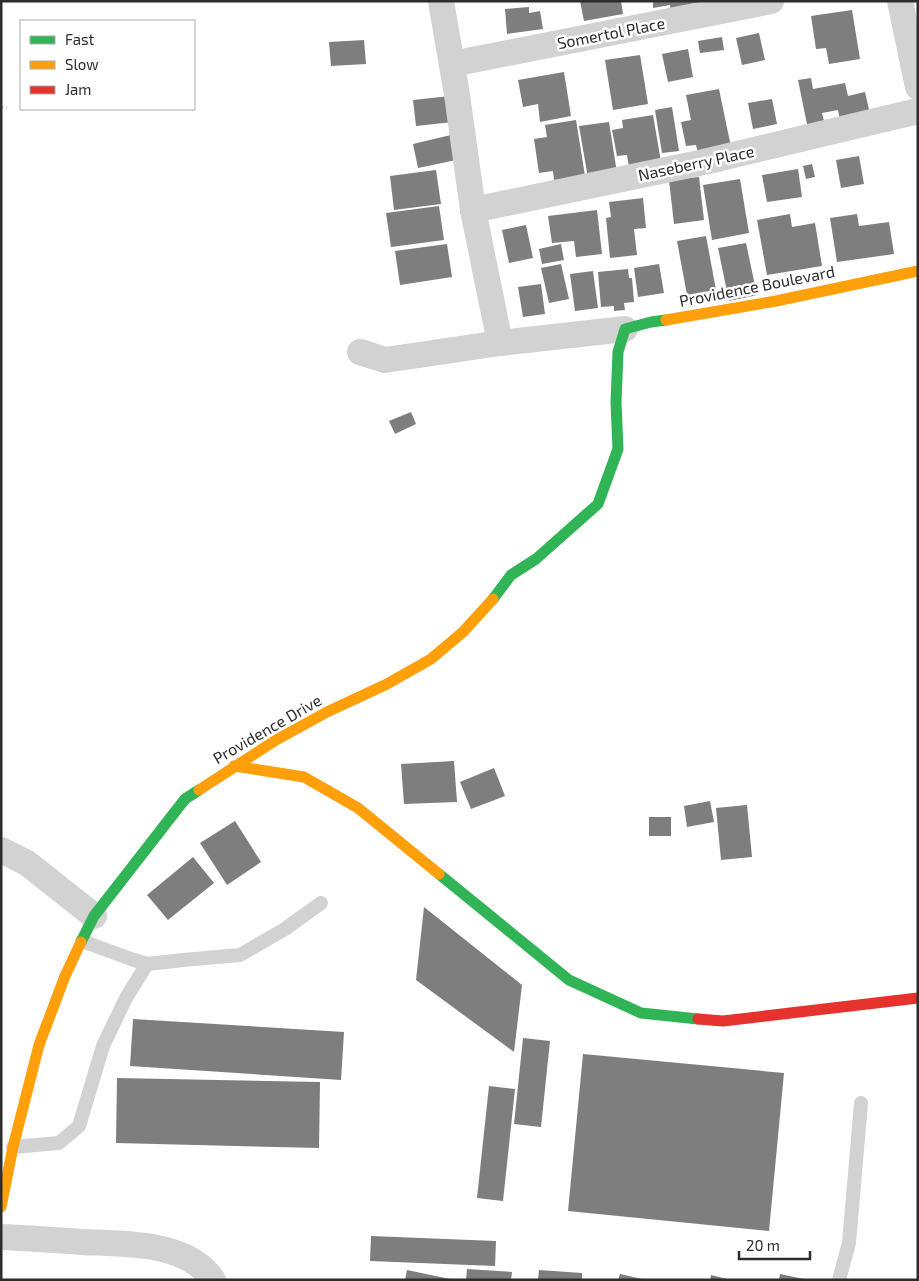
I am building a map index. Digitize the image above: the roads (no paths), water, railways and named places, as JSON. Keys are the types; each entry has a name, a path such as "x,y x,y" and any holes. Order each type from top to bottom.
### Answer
{"street":[{"path":"441,1 473,210 500,343"},
{"name":"Somertol Place","path":"452,64 771,1"},
{"path":"900,1 918,87"},
{"name":"Naseberry Place","path":"473,210 704,162 918,111"},
{"name":"Providence Boulevard","path":"622,340 651,322 776,301 918,271"},
{"path":"360,352 385,360 500,343 622,340"},
{"name":"Providence Drive","path":"1,1207 13,1147 39,1045 65,976 94,916 185,799 234,766 327,712 387,684 431,659 463,632 492,601 510,575 536,559 598,504 610,476 618,449 616,403 622,340"},
{"path":"234,766 304,776 358,808 569,980 641,1013 723,1021 918,998"},
{"path":"1,850 27,863 94,916"},
{"path":"1,1237 155,1247 193,1261 209,1274 213,1280"}],"lane":[{"path":"82,941 147,964 240,956 285,929 321,903"},
{"path":"13,1147 59,1143 80,1126 103,1046 126,998 147,964"},
{"path":"839,1280 849,1242 861,1103"}]}
